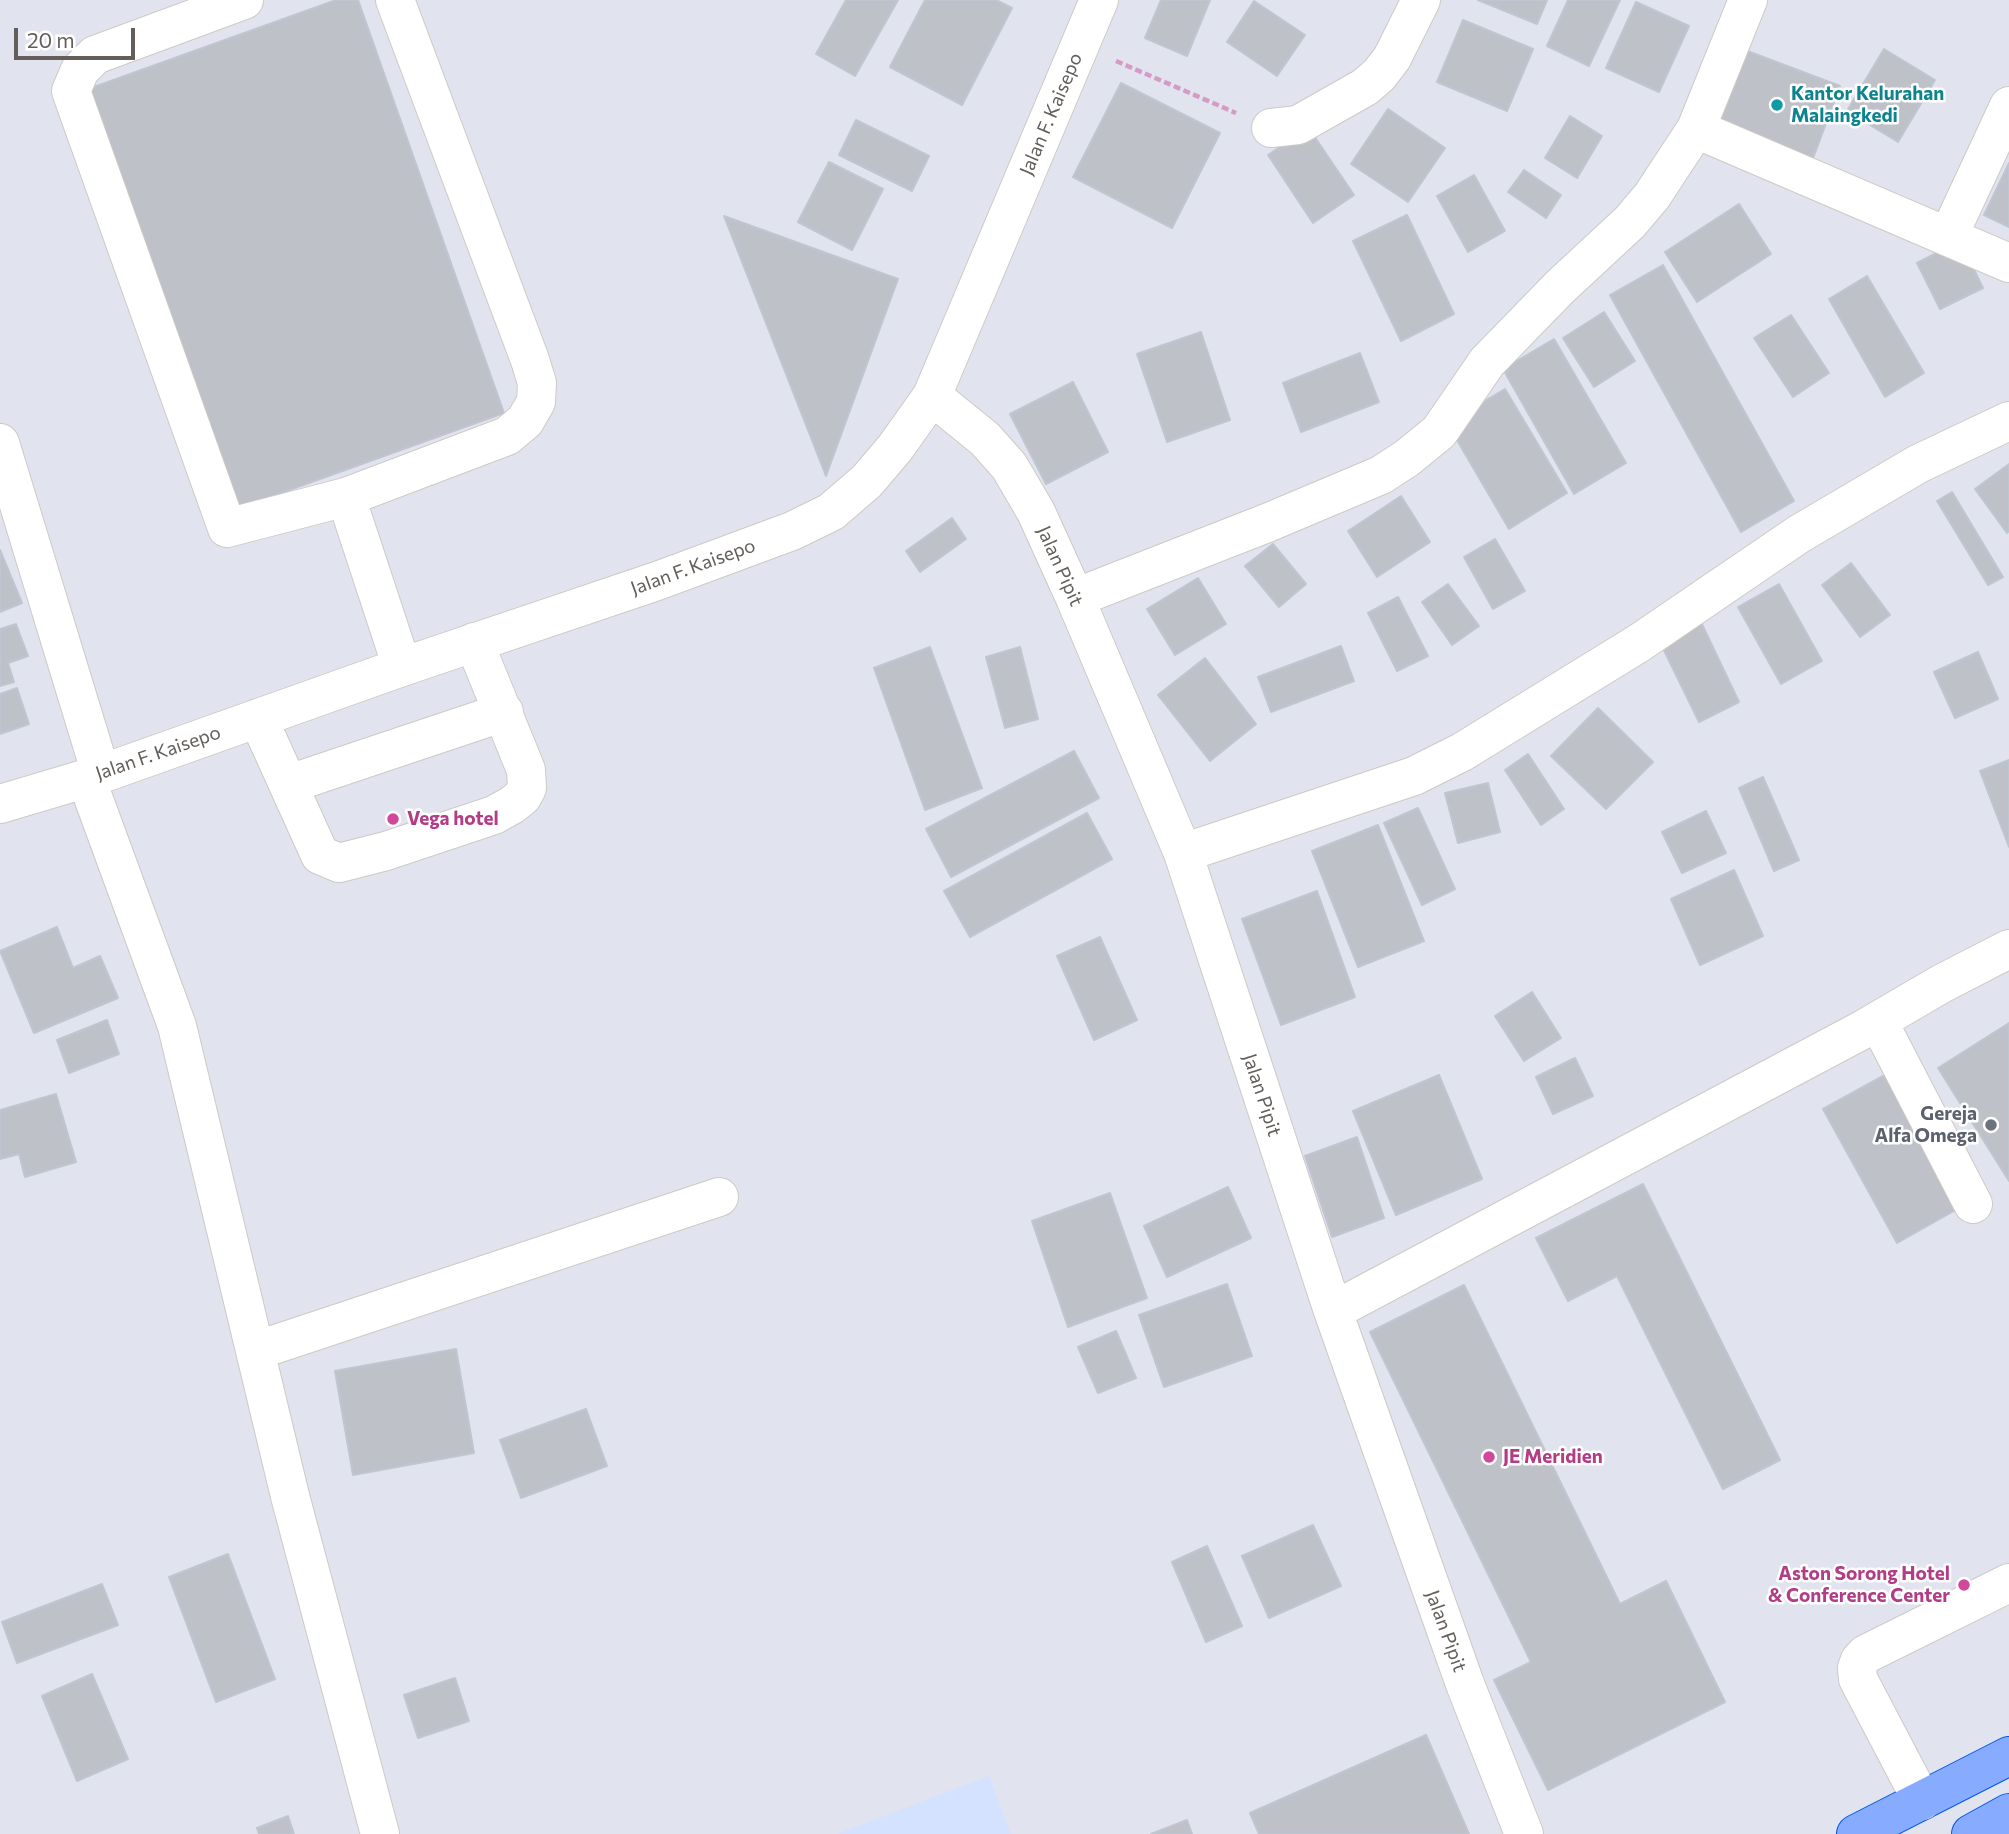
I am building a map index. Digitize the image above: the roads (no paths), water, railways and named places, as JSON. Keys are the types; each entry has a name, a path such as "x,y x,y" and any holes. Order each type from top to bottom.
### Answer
{"highway":[{"path":"1856,1834 2009,1756"},
{"path":"1971,1834 2009,1813"}],"street":[{"path":"244,0 95,55 80,70 71,91 227,528 346,497 507,436 525,421 536,402 537,383 530,360 395,0"},
{"name":"Jalan F. Kaisepo","path":"0,804 93,776 474,642 657,582 792,531 831,512 867,481 895,448 932,396 1099,0"},
{"path":"1270,128 1298,125 1365,87 1392,58 1421,0"},
{"path":"1075,598 1381,475 1439,432 1487,362 1560,287 1630,222 1652,196 1696,129 1748,0"},
{"path":"1948,237 2009,106"},
{"path":"1696,129 2009,263"},
{"name":"Jalan Pipit","path":"932,396 985,439 1009,466 1037,512 1183,853 1332,1311 1465,1684 1524,1834"},
{"path":"1183,853 1414,776 1462,752 1639,643 1799,534 1918,464 2009,422"},
{"path":"0,443 93,776 177,1026 290,1496 380,1834"},
{"path":"346,497 402,667"},
{"path":"258,718 320,855 339,863 386,851 494,815 522,797 527,788 526,769 474,642"},
{"path":"289,784 504,712"},
{"path":"1332,1311 2009,949"},
{"path":"1878,1021 1973,1204"},
{"path":"255,1351 719,1197"},
{"path":"1922,1801 1858,1679 1857,1668 1860,1660 1866,1654 2009,1583"}],"place":[{"name":"Kantor Kelurahan Malaingkedi","path":"1777,105"},
{"name":"Vega hotel","path":"393,819"},
{"name":"Gereja Alfa Omega","path":"1991,1125"},
{"name":"JE Meridien","path":"1489,1457"},
{"name":"Aston Sorong Hotel & Conference Center","path":"1964,1585"}]}
